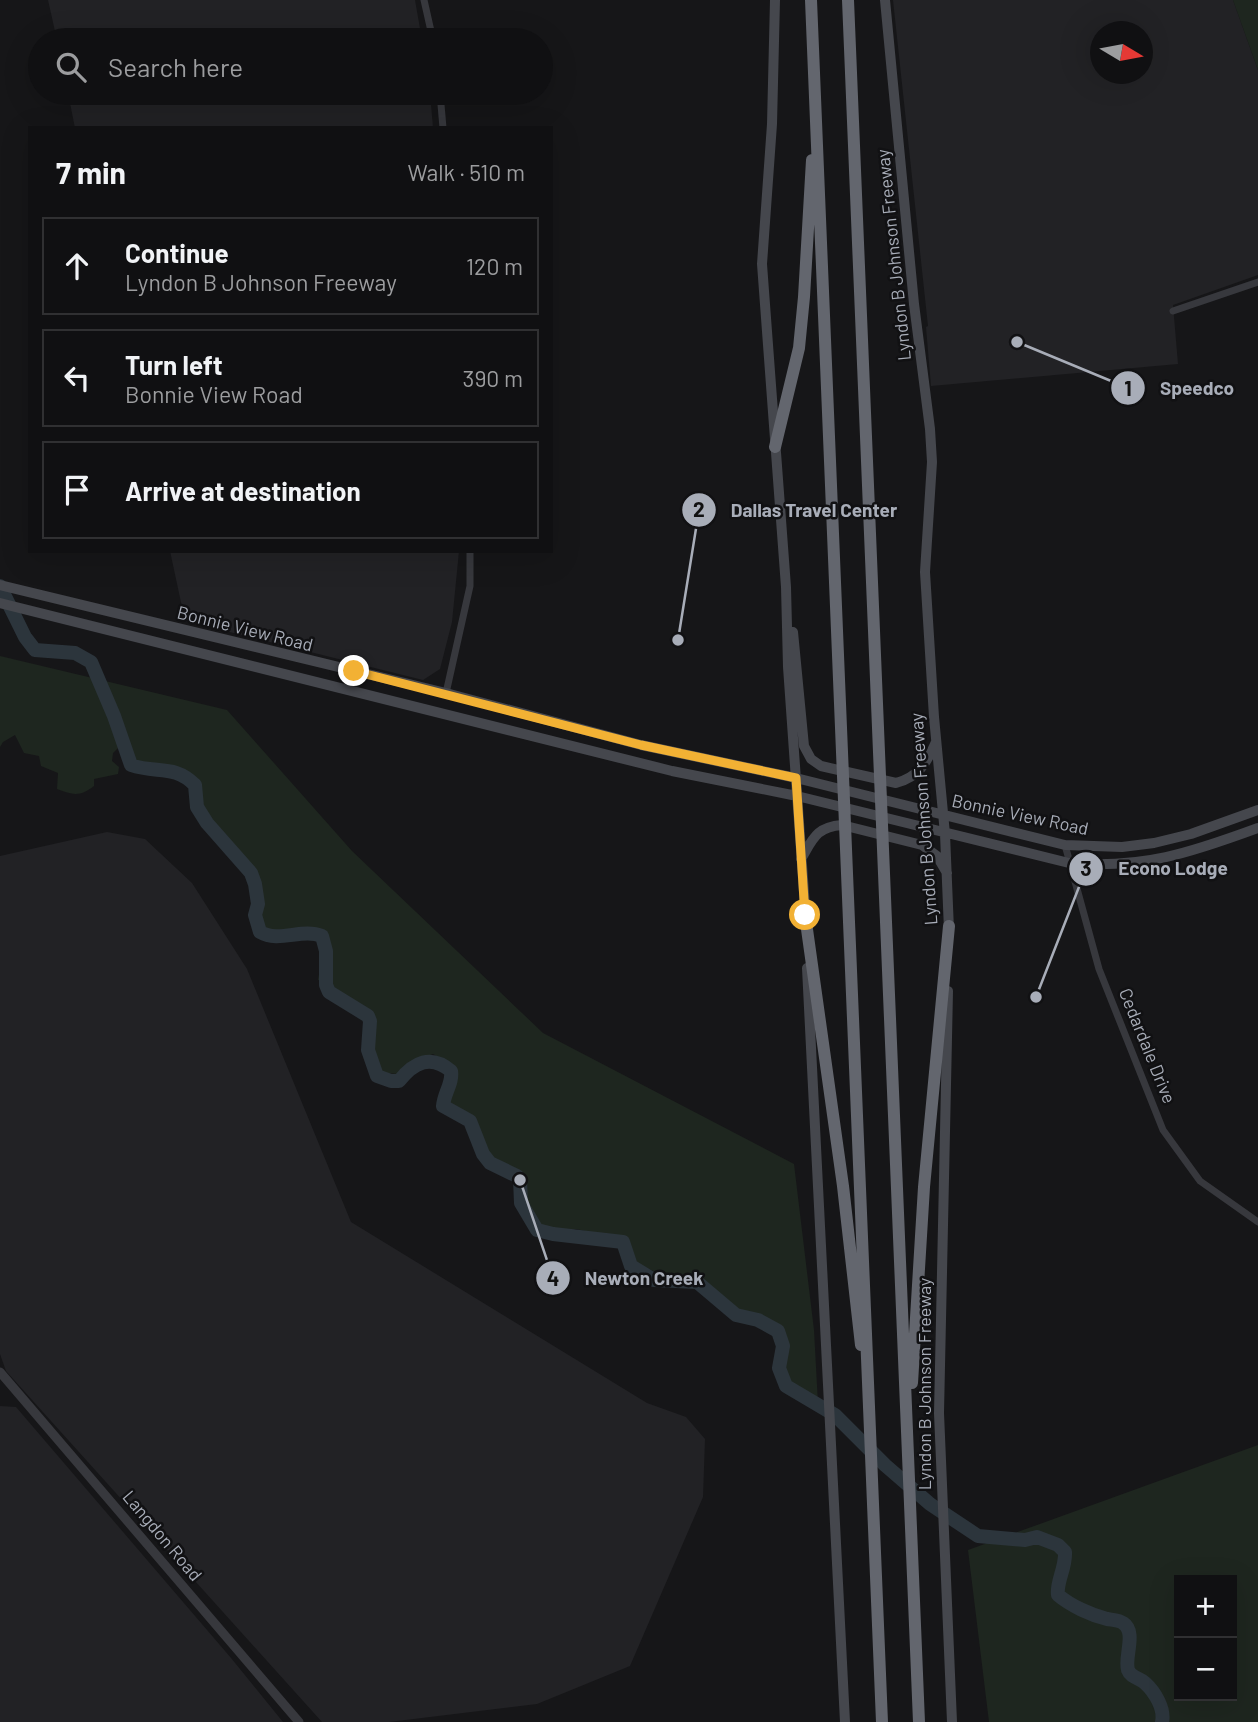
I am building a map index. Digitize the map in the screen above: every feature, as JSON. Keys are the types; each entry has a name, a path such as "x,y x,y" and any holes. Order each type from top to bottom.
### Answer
{"highway":[{"path":"811,0 882,1722"},
{"name":"Lyndon B Johnson Freeway","path":"848,0 919,1722"},
{"path":"775,447 799,348 816,100"},
{"path":"805,915 843,1186 853,1289 871,1418"},
{"path":"908,1449 924,1187 949,926"}],"main road":[{"path":"775,0 772,124 762,264 786,587 788,667 805,915 845,1722"},
{"name":"Lyndon B Johnson Freeway","path":"886,0 914,304 932,462 925,572 945,834 949,926 939,1413 952,1722"},
{"name":"Bonnie View Road","path":"0,585 446,693 676,754 796,778 1065,845 1103,848 1133,846 1197,832 1258,810"},
{"path":"786,587 795,646 804,746 811,759 829,769 896,783 918,772 928,760 936,741"},
{"name":"Bonnie View Road","path":"0,603 672,771 797,796 1069,863 1158,860 1196,851 1258,828"},
{"path":"441,712 446,693"},
{"path":"672,771 676,754"},
{"path":"801,860 814,836 830,826 842,825 922,845 937,856 947,874"},
{"path":"1196,851 1197,832"}],"street":[{"path":"424,0 430,28"},
{"path":"441,105 443,126"},
{"path":"1173,311 1258,282"},
{"path":"446,693 470,586 470,553"},
{"name":"Cedardale Drive","path":"1065,845 1099,969 1163,1130 1200,1181 1258,1222"},
{"name":"Langdon Road","path":"0,1372 299,1722"}],"shaded area":[{"path":"48,0 415,0 420,28 54,28"},
{"path":"893,0 1233,0 1258,70 1258,275 1173,305 1178,364 931,386"},
{"path":"1233,0 1258,0 1258,70"},
{"path":"70,105 431,105 433,126 75,126"},
{"path":"170,553 459,553 452,622 440,669 423,680 185,621"},
{"path":"0,656 227,710 352,851 543,1033 794,1164 814,1330 818,1404 778,1378 773,1363 777,1353 774,1331 763,1317 727,1307 695,1279 667,1277 626,1259 618,1238 576,1229 557,1233 537,1226 518,1202 518,1175 486,1157 472,1117 443,1103 440,1090 450,1071 446,1061 433,1054 406,1065 398,1074 376,1072 366,1051 367,1012 326,982 318,980 323,951 313,928 267,934 254,925 252,882 247,871 204,825 194,809 194,798 189,787 177,770 135,765 128,759 121,745 113,753 112,761 119,767 118,774 94,779 94,786 89,790 72,794 57,789 58,773 41,766 39,756 24,753 15,735 0,747"},
{"path":"107,832 145,839 192,883 247,969 351,1222 647,1403 686,1417 705,1439 703,1497 630,1666 537,1704 389,1722 322,1722 6,1371 0,1354 0,856"},
{"path":"0,1406 16,1407 283,1722 0,1722"},
{"path":"1258,1445 1258,1722 989,1722 968,1550"}],"waterway":[{"path":"0,586 25,637 35,650 75,653 91,662 131,765 180,774 195,785 197,807 207,823 251,873 258,904 255,915 260,932 275,936 322,936 326,951 326,985 329,992 368,1016 368,1050 377,1076 399,1081 423,1062 444,1066 451,1071 451,1075 443,1106 470,1121 483,1154 490,1163 517,1176 520,1180 521,1203 537,1230 623,1242 631,1266 654,1280 697,1282 736,1315 758,1320 778,1331 783,1346 779,1368 786,1386 835,1415 885,1465 930,1504 978,1536 1025,1540 1037,1537 1058,1545 1065,1552 1058,1595 1081,1610 1120,1621 1127,1627 1130,1638 1128,1670 1156,1696 1161,1706 1162,1722"}],"place":[{"name":"Speedco","path":"1017,342"},
{"name":"Dallas Travel Center","path":"678,640"},
{"name":"Econo Lodge","path":"1036,997"},
{"name":"Newton Creek","path":"520,1180"}],"route":[{"path":"354,671 676,754 796,778 805,915"}]}
